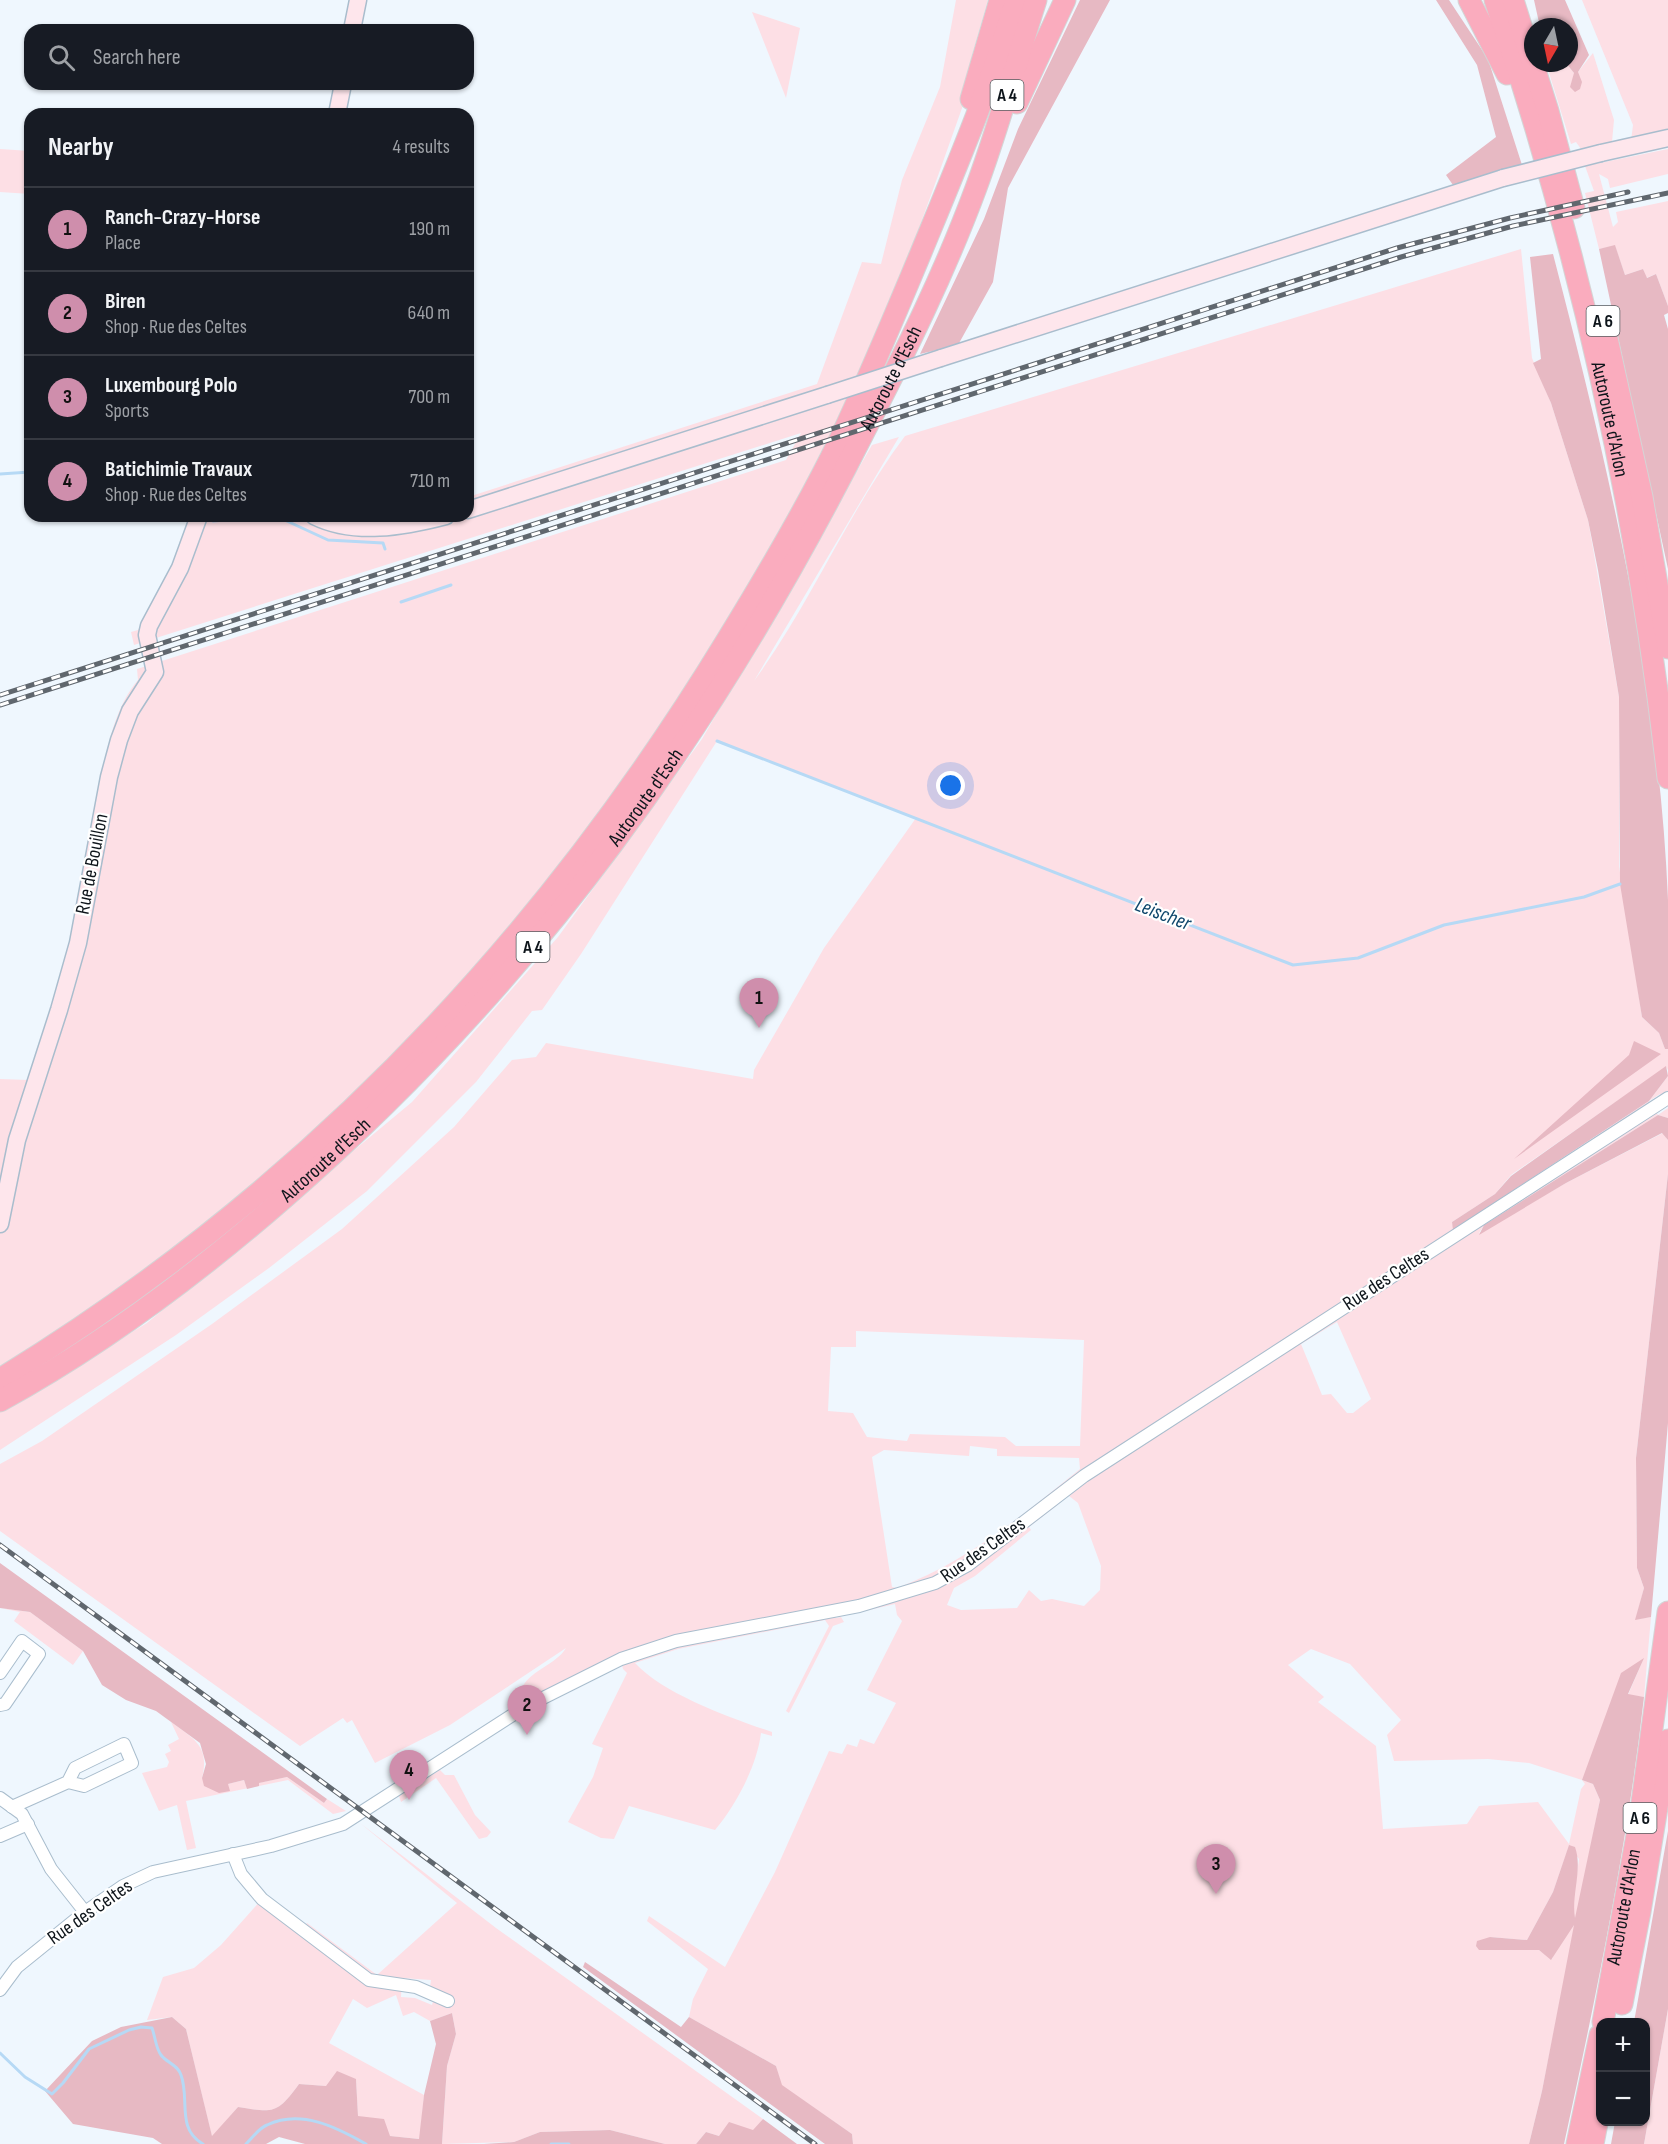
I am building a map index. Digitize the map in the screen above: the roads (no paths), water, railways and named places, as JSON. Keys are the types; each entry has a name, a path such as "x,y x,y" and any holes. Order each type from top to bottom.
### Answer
{"highway":[{"name":"A 4","path":"958,164 969,107 1000,0"},
{"name":"Autoroute d'Esch","path":"0,1379 157,1275 255,1198 336,1127 460,1000 589,845 698,689 787,539 838,442 872,368 994,75 1016,0"},
{"name":"Autoroute d'Esch","path":"0,1401 83,1350 168,1292 264,1215 347,1143 418,1074 535,944 607,853 673,762 776,599 833,494 912,338 976,189 1036,0"},
{"path":"1033,68 1052,0"},
{"path":"976,189 1065,0"},
{"name":"A 6","path":"1469,0 1496,49 1519,106 1534,121"},
{"name":"Autoroute d'Arlon","path":"1495,0 1534,121 1566,232 1607,406 1640,573 1668,778"},
{"name":"Autoroute d'Arlon","path":"1513,0 1548,111 1612,356 1642,497 1668,648"},
{"name":"Autoroute d'Arlon","path":"1604,2018 1639,1824 1668,1612"},
{"name":"Autoroute d'Arlon","path":"1619,2018 1640,1912 1668,1740"},
{"path":"1577,2144 1596,2054"},
{"path":"1593,2144 1596,2126"}],"main road":[{"path":"353,24 358,0"},
{"path":"338,108 342,90"},
{"path":"474,508 1503,178 1668,138"},
{"name":"Rue de Bouillon","path":"0,1224 17,1140 78,943 118,740 130,711 155,672 147,635 149,626 180,568 197,522"},
{"path":"330,522 383,528 414,522"}],"street":[{"name":"Rue des Celtes","path":"0,1990 17,1967 85,1912 123,1886 153,1872 271,1846 343,1824 525,1707 643,1650 761,1623 860,1606 935,1583 968,1565 1084,1476 1664,1100"},
{"path":"0,1673 22,1641 39,1654 5,1704 0,1706"},
{"path":"12,1807 68,1782 84,1786 132,1763 124,1744 75,1768 68,1782"},
{"path":"0,1798 28,1824 51,1869 85,1912"},
{"path":"0,1836 28,1824"},
{"path":"233,1854 241,1874 262,1899 369,1980 416,1987 448,2001"}],"waterway":[{"name":"Leischer","path":"0,474 24,472"},
{"name":"Leischer","path":"289,522 328,540 383,543 385,549"},
{"name":"Leischer","path":"401,602 451,585"},
{"name":"Leischer","path":"717,741 1293,965 1358,958 1444,925 1584,897 1620,884"},
{"path":"0,2053 25,2077 52,2094 89,2049 129,2030 141,2027 152,2028 159,2052 180,2072 189,2130 203,2144"},
{"path":"246,2144 264,2126 293,2119 305,2119 330,2126 366,2144"},
{"path":"551,2144 569,2144"}],"railway":[{"path":"0,695 1397,248 1510,218 1628,192"},
{"path":"0,705 1401,257 1513,226 1668,193"},
{"path":"0,1545 815,2144"}],"place":[{"name":"Ranch-Crazy-Horse","path":"759,1028"},
{"name":"Biren","path":"527,1735"},
{"name":"Batichimie Travaux","path":"409,1800"},
{"name":"Luxembourg Polo","path":"1216,1894"}]}
